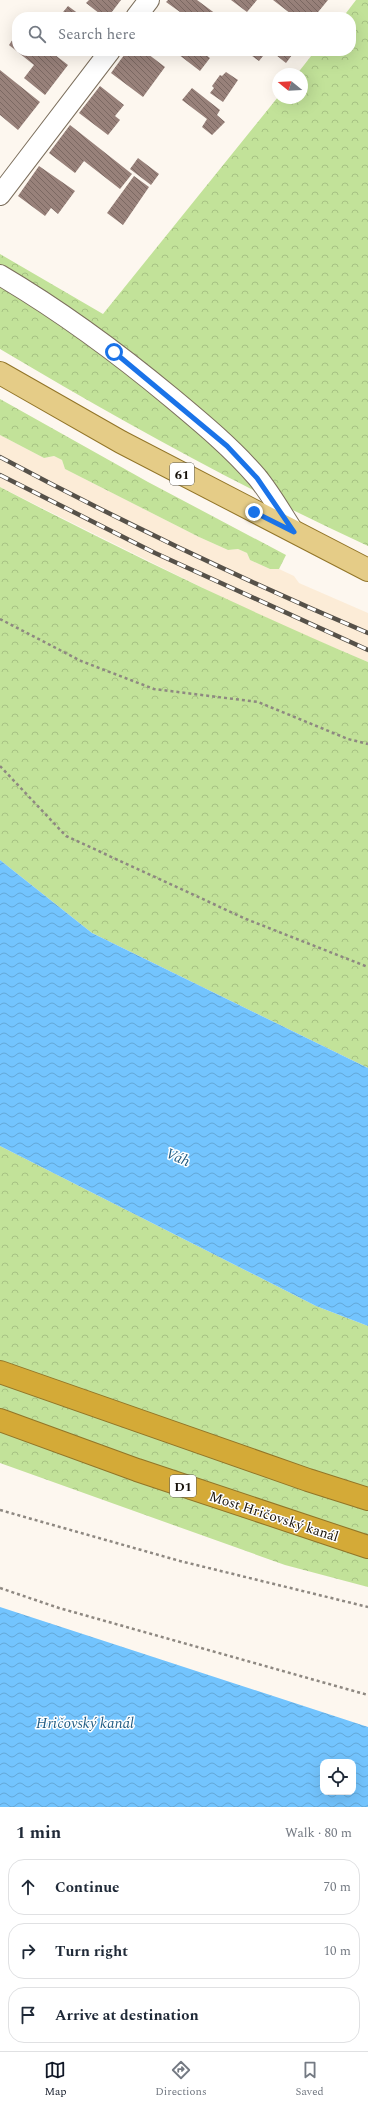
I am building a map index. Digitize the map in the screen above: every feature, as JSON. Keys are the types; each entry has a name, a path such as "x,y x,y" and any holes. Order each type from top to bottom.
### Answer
{"highway":[{"path":"0,1372 308,1480 368,1499"},
{"name":"Most Hričovský kanál","path":"0,1420 137,1470 368,1547"}],"main road":[{"name":"61","path":"0,373 121,442 368,570"}],"street":[{"path":"140,12 149,0"},
{"path":"0,195 106,56"},
{"path":"0,275 83,328 136,368 202,423 227,446 257,478 294,532"}],"path":[{"path":"0,619 81,661 154,689 258,702 348,739 368,744"},
{"path":"0,766 66,836 246,919 368,967"},
{"path":"0,1510 180,1561 368,1607"},
{"path":"0,1588 59,1608 368,1695"}],"shaded area":[{"path":"0,435 44,458 54,456 62,460 65,469 199,537 228,550 238,549 247,553 250,560 270,569 279,569 294,576 299,583 368,613 368,662 292,630 221,597 0,487"}],"green space":[{"path":"356,0 368,0 368,546 274,501 181,452 90,402 0,349 0,254 103,314 272,104 308,104 308,68 302,68 311,56 356,56 356,12 347,12"},
{"path":"0,399 148,482 286,555 279,569 270,569 250,560 247,553 238,549 228,550 199,537 65,469 62,460 54,456 44,458 0,435"},
{"path":"0,487 182,578 368,662 368,1068 92,933 0,860"},
{"path":"0,1146 316,1306 368,1326 368,1587 285,1565 0,1463"}],"water":[{"name":"Váh","path":"0,860 92,933 368,1068 368,1326 316,1306 0,1146"},
{"name":"Hričovský kanál","path":"0,1607 368,1727 368,1807 0,1807"}],"building":[{"path":"89,0 121,0 112,12 98,12 86,3"},
{"path":"168,0 197,0 213,12 180,12 166,2"},
{"path":"231,0 257,0 247,12"},
{"path":"273,0 328,0 318,12 289,12"},
{"path":"68,6 76,12 63,12"},
{"path":"12,40 12,47 9,45"},
{"path":"23,56 56,56 68,65 45,95 24,78 34,65"},
{"path":"123,56 151,56 165,67 143,97 111,73"},
{"path":"180,56 207,56 210,58 200,71"},
{"path":"252,56 263,56 259,61"},
{"path":"277,56 291,56 286,63"},
{"path":"0,70 40,102 18,130 0,115"},
{"path":"226,72 238,80 223,102 210,93 214,88 212,86 220,75 222,76"},
{"path":"100,86 124,105 115,116 120,120 108,135 79,113"},
{"path":"192,88 220,110 217,115 225,122 212,135 202,127 207,119 182,100"},
{"path":"70,125 132,174 120,189 84,161 75,173 49,153"},
{"path":"138,158 159,174 151,185 130,169"},
{"path":"39,166 75,191 58,214 51,208 45,216 18,196"},
{"path":"134,176 149,187 123,225 107,213"}],"railway":[{"path":"0,457 182,549 368,633"},
{"path":"0,475 155,553 368,650"}],"route":[{"path":"114,352 136,368 227,446 257,478 294,532 254,512"}]}
